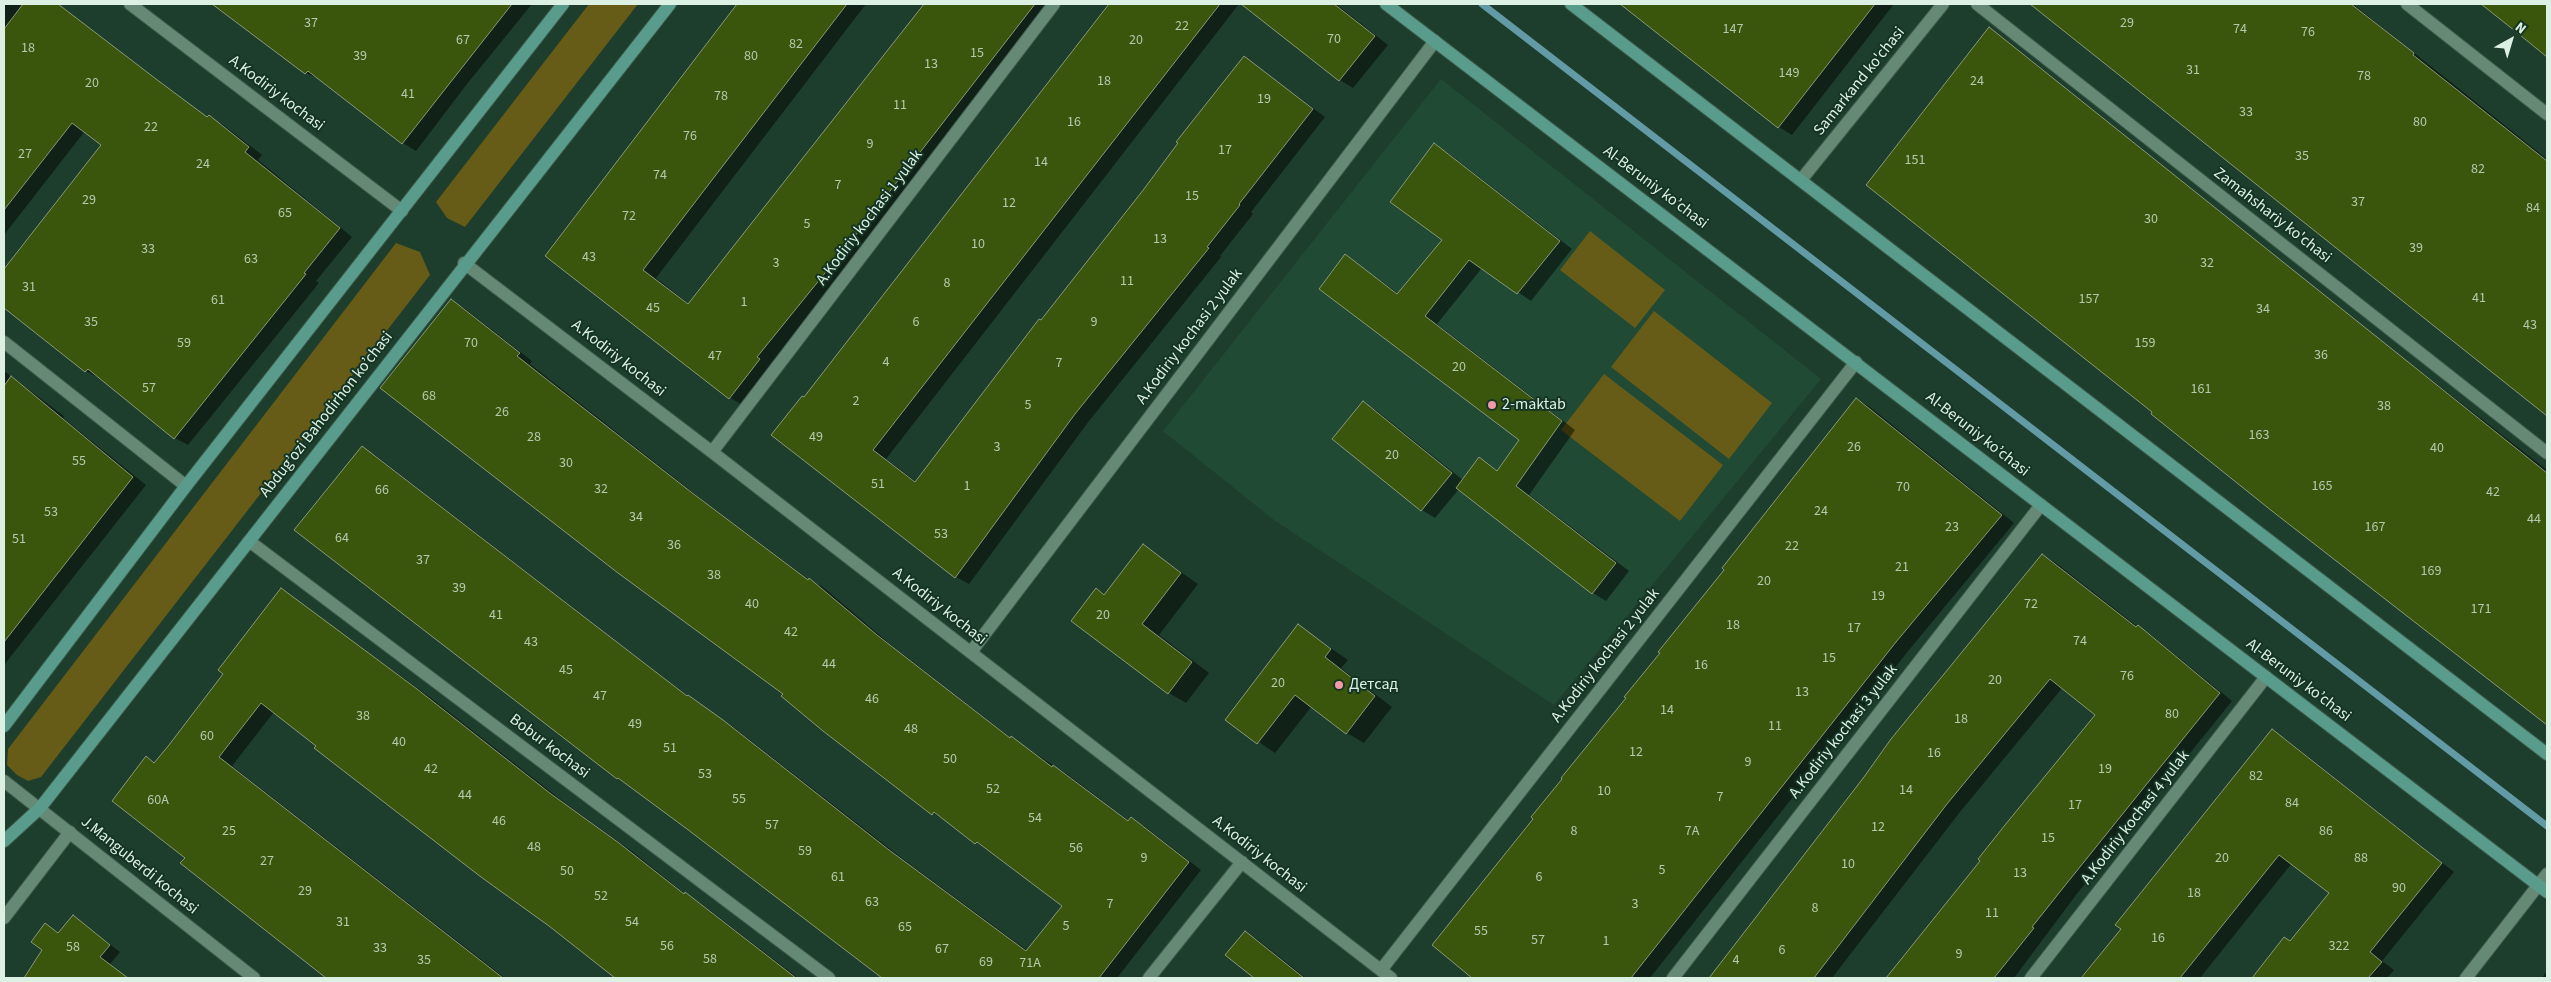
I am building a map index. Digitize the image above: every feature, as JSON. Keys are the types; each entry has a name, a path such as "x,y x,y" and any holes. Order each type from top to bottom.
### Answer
{"main road":[{"path":"4,726 186,486 562,4"},
{"name":"Abdug’ozi Bahodirhon ko’chasi","path":"4,841 40,808 464,264 670,4"},
{"name":"Al-Beruniy ko’chasi","path":"1386,4 2543,889"},
{"path":"1571,4 2547,754"}],"street":[{"name":"A.Kodiriy kochasi","path":"130,4 402,211"},
{"name":"A.Kodiriy kochasi 1 yulak","path":"712,452 1054,4"},
{"name":"Samarkand ko'chasi","path":"1801,180 1943,4"},
{"name":"Zamahshariy ko'chasi","path":"1977,4 2547,453"},
{"path":"2407,4 2547,114"},
{"name":"A.Kodiriy kochasi 2 yulak","path":"971,652 1435,41"},
{"name":"A.Kodiriy kochasi","path":"464,264 712,452 1386,974"},
{"path":"4,342 186,486"},
{"name":"A.Kodiriy kochasi 2 yulak","path":"1386,974 1856,362"},
{"name":"A.Kodiriy kochasi 3 yulak","path":"1673,978 2041,505"},
{"name":"Bobur kochasi","path":"249,541 829,978"},
{"name":"A.Kodiriy kochasi 4 yulak","path":"2031,978 2266,677"},
{"name":"J.Manguberdi kochasi","path":"4,781 254,978"},
{"path":"4,918 70,832"},
{"path":"1150,978 1242,862"},
{"path":"2466,978 2543,889 2547,874"}],"shaded area":[{"path":"589,4 638,4 465,227 447,218 436,202"},
{"name":"2-maktab","path":"1441,79 1821,379 1554,705 1274,520 1163,431"},
{"path":"1590,231 1665,290 1635,328 1560,270"},
{"path":"396,243 420,252 430,275 41,777 28,781 17,775 7,765 8,749"},
{"path":"1654,311 1772,403 1729,459 1611,367"},
{"path":"1604,374 1723,465 1680,521 1561,430"}],"building":[{"path":"23,4 58,4 207,117 209,115 249,147 245,152 340,228 304,273 306,274 174,439 88,369 85,372 4,308 4,269 101,145 72,123 4,210 4,29"},
{"path":"212,4 512,4 402,144 308,71 305,74"},
{"path":"737,4 847,4 643,270 688,304 924,4 1035,4 859,231 757,357 760,359 729,399 545,256"},
{"path":"1109,4 1220,4 873,450 915,482 1039,319 1041,320 1144,189 1178,143 1176,142 1244,56 1313,109 1239,204 1207,247 1209,248 1075,414 955,578 771,435 802,396 804,397"},
{"path":"1241,4 1334,4 1375,36 1339,81"},
{"path":"1620,4 1875,4 1778,128"},
{"path":"2030,4 2351,4 2414,53 2413,55 2547,161 2547,416"},
{"path":"2481,4 2547,4 2547,57 2515,31"},
{"path":"1989,27 2547,473 2547,725 2272,511 2151,414 2152,412 1866,185"},
{"path":"1434,143 1560,241 1517,294 1469,260 1425,316 1562,421 1516,486 1616,563 1592,594 1456,488 1479,457 1497,471 1519,440 1319,289 1345,254 1397,294 1442,240 1390,202"},
{"path":"451,299 520,353 517,356 550,382 691,492 808,580 809,578 877,635 1010,738 1011,736 1052,767 1053,765 1128,821 1131,817 1189,862 1099,978 882,978 687,829 617,779 294,530 362,446 687,696 723,720 889,850 1026,951 1062,906 977,842 975,844 934,812 932,815 823,731 781,696 783,694 618,573 380,388"},
{"path":"11,376 133,477 4,642 4,386"},
{"path":"1856,398 2002,515 1896,642 1631,978 1472,978 1432,945 1533,819 1531,817 1626,698 1624,697 1660,653 1658,652 1724,570 1722,568"},
{"path":"1363,401 1452,473 1421,511 1332,439"},
{"path":"1143,544 1181,573 1142,624 1192,662 1168,694 1071,621 1096,588 1104,595"},
{"path":"2042,554 2136,627 2138,625 2220,693 2032,927 2034,928 1994,978 1886,978 1980,861 1978,859 2005,825 2095,715 2050,679 1947,804 1814,978 1709,978 1864,777 1891,739"},
{"path":"281,588 417,689 551,794 619,843 684,894 685,892 796,978 615,978 314,748 316,746 261,703 219,757 503,978 326,978 180,863 185,858 112,801 146,756 154,763 169,745 223,674 218,670"},
{"path":"1298,624 1331,649 1325,657 1375,696 1346,734 1295,695 1257,744 1225,720"},
{"path":"2272,729 2442,863 2370,952 2382,962 2368,978 2252,978 2284,937 2290,941 2329,893 2279,855 2180,978 2081,978 2121,929 2115,925"},
{"path":"73,915 110,945 100,957 128,978 24,978 42,950 31,942 45,923 58,933"},
{"path":"1245,931 1304,978 1254,978 1225,955"}],"waterway":[{"path":"1482,4 2547,826"}],"place":[{"name":"2-maktab","path":"1492,405"},
{"name":"Детсад","path":"1339,685"}]}
